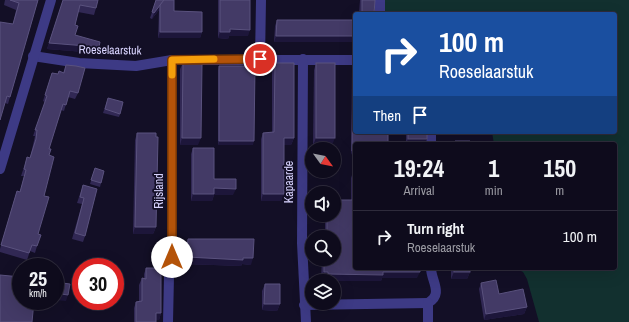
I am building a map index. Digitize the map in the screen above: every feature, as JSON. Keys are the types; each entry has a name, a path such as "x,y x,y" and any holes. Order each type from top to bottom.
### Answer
{"street":[{"path":"0,169 51,0"},
{"path":"260,59 261,0"},
{"path":"380,0 380,12"},
{"name":"Roeselaarstuk","path":"33,56 79,63 136,66 172,60 353,60"},
{"name":"Kapaarde","path":"303,59 302,243 306,322"},
{"name":"Rijsland","path":"168,322 169,276 172,257 172,60"},
{"path":"304,305 428,303 433,300 437,294 436,287 431,276 431,270"},
{"path":"428,303 428,322"},
{"path":"424,322 431,322"}],"green space":[{"path":"385,0 629,0 629,322 539,322 527,279 523,272 519,270 617,270 617,142 494,142 492,134 617,134 617,12 385,12"}],"building":[{"path":"10,0 38,0 10,97 7,96 0,120 0,22 13,24 19,3"},
{"path":"63,0 98,0 96,8 80,5 75,25 78,26 75,35 100,42 99,47 49,43"},
{"path":"156,0 164,0 154,13 152,12"},
{"path":"164,0 174,0 174,11 202,12 202,32 160,32 160,5"},
{"path":"220,0 250,0 250,30 230,29 230,32 220,32"},
{"path":"362,0 375,0 374,12 362,12"},
{"path":"277,20 353,20 353,36 276,36"},
{"path":"183,63 202,63 201,138 182,138"},
{"path":"275,63 294,63 294,138 284,138 284,194 263,194 263,133 274,132"},
{"path":"316,63 335,63 335,138 316,138"},
{"path":"66,65 85,68 78,93 70,91 66,105 63,104 49,149 51,149 49,155 54,157 44,196 49,197 38,234 41,235 37,246 32,245 29,253 1,245 17,191 20,192 26,170 24,169 27,157 30,158 36,139 37,130 35,130 47,96 45,95 52,73 58,74 59,71 64,73"},
{"path":"219,66 255,66 254,141 219,141"},
{"path":"353,67 353,134 388,134 388,142 353,142 352,151"},
{"path":"108,98 123,102 120,114 105,109"},
{"path":"137,133 156,133 156,137 158,137 156,227 135,227"},
{"path":"408,134 427,134 427,139 408,139"},
{"path":"455,141 470,141 470,142"},
{"path":"193,148 214,148 214,179 236,179 236,189 214,188 214,194 193,194"},
{"path":"95,168 104,171 101,183 91,180"},
{"path":"83,185 97,189 85,236 75,233 84,198 80,197"},
{"path":"341,200 353,200 353,270 420,270 420,272 383,272 383,275 328,274 328,272 324,272 324,266 341,266 341,230 327,230 327,222 341,222"},
{"path":"188,239 254,239 253,258 243,258 243,260 187,257"},
{"path":"146,268 161,268 161,313 156,313 156,322 136,322 136,302 142,301 142,278 146,279"},
{"path":"454,270 470,270 470,272 454,272"},
{"path":"0,275 12,276 12,310 33,310 32,322 0,322"},
{"path":"496,280 499,294 523,289 527,307 486,314 481,283"},
{"path":"64,283 70,284 68,295 64,294"},
{"path":"265,284 280,284 280,304 264,304"}],"slow traffic":[{"path":"172,75 172,60 214,59"}],"route":[{"path":"172,257 172,60 260,59"}]}
